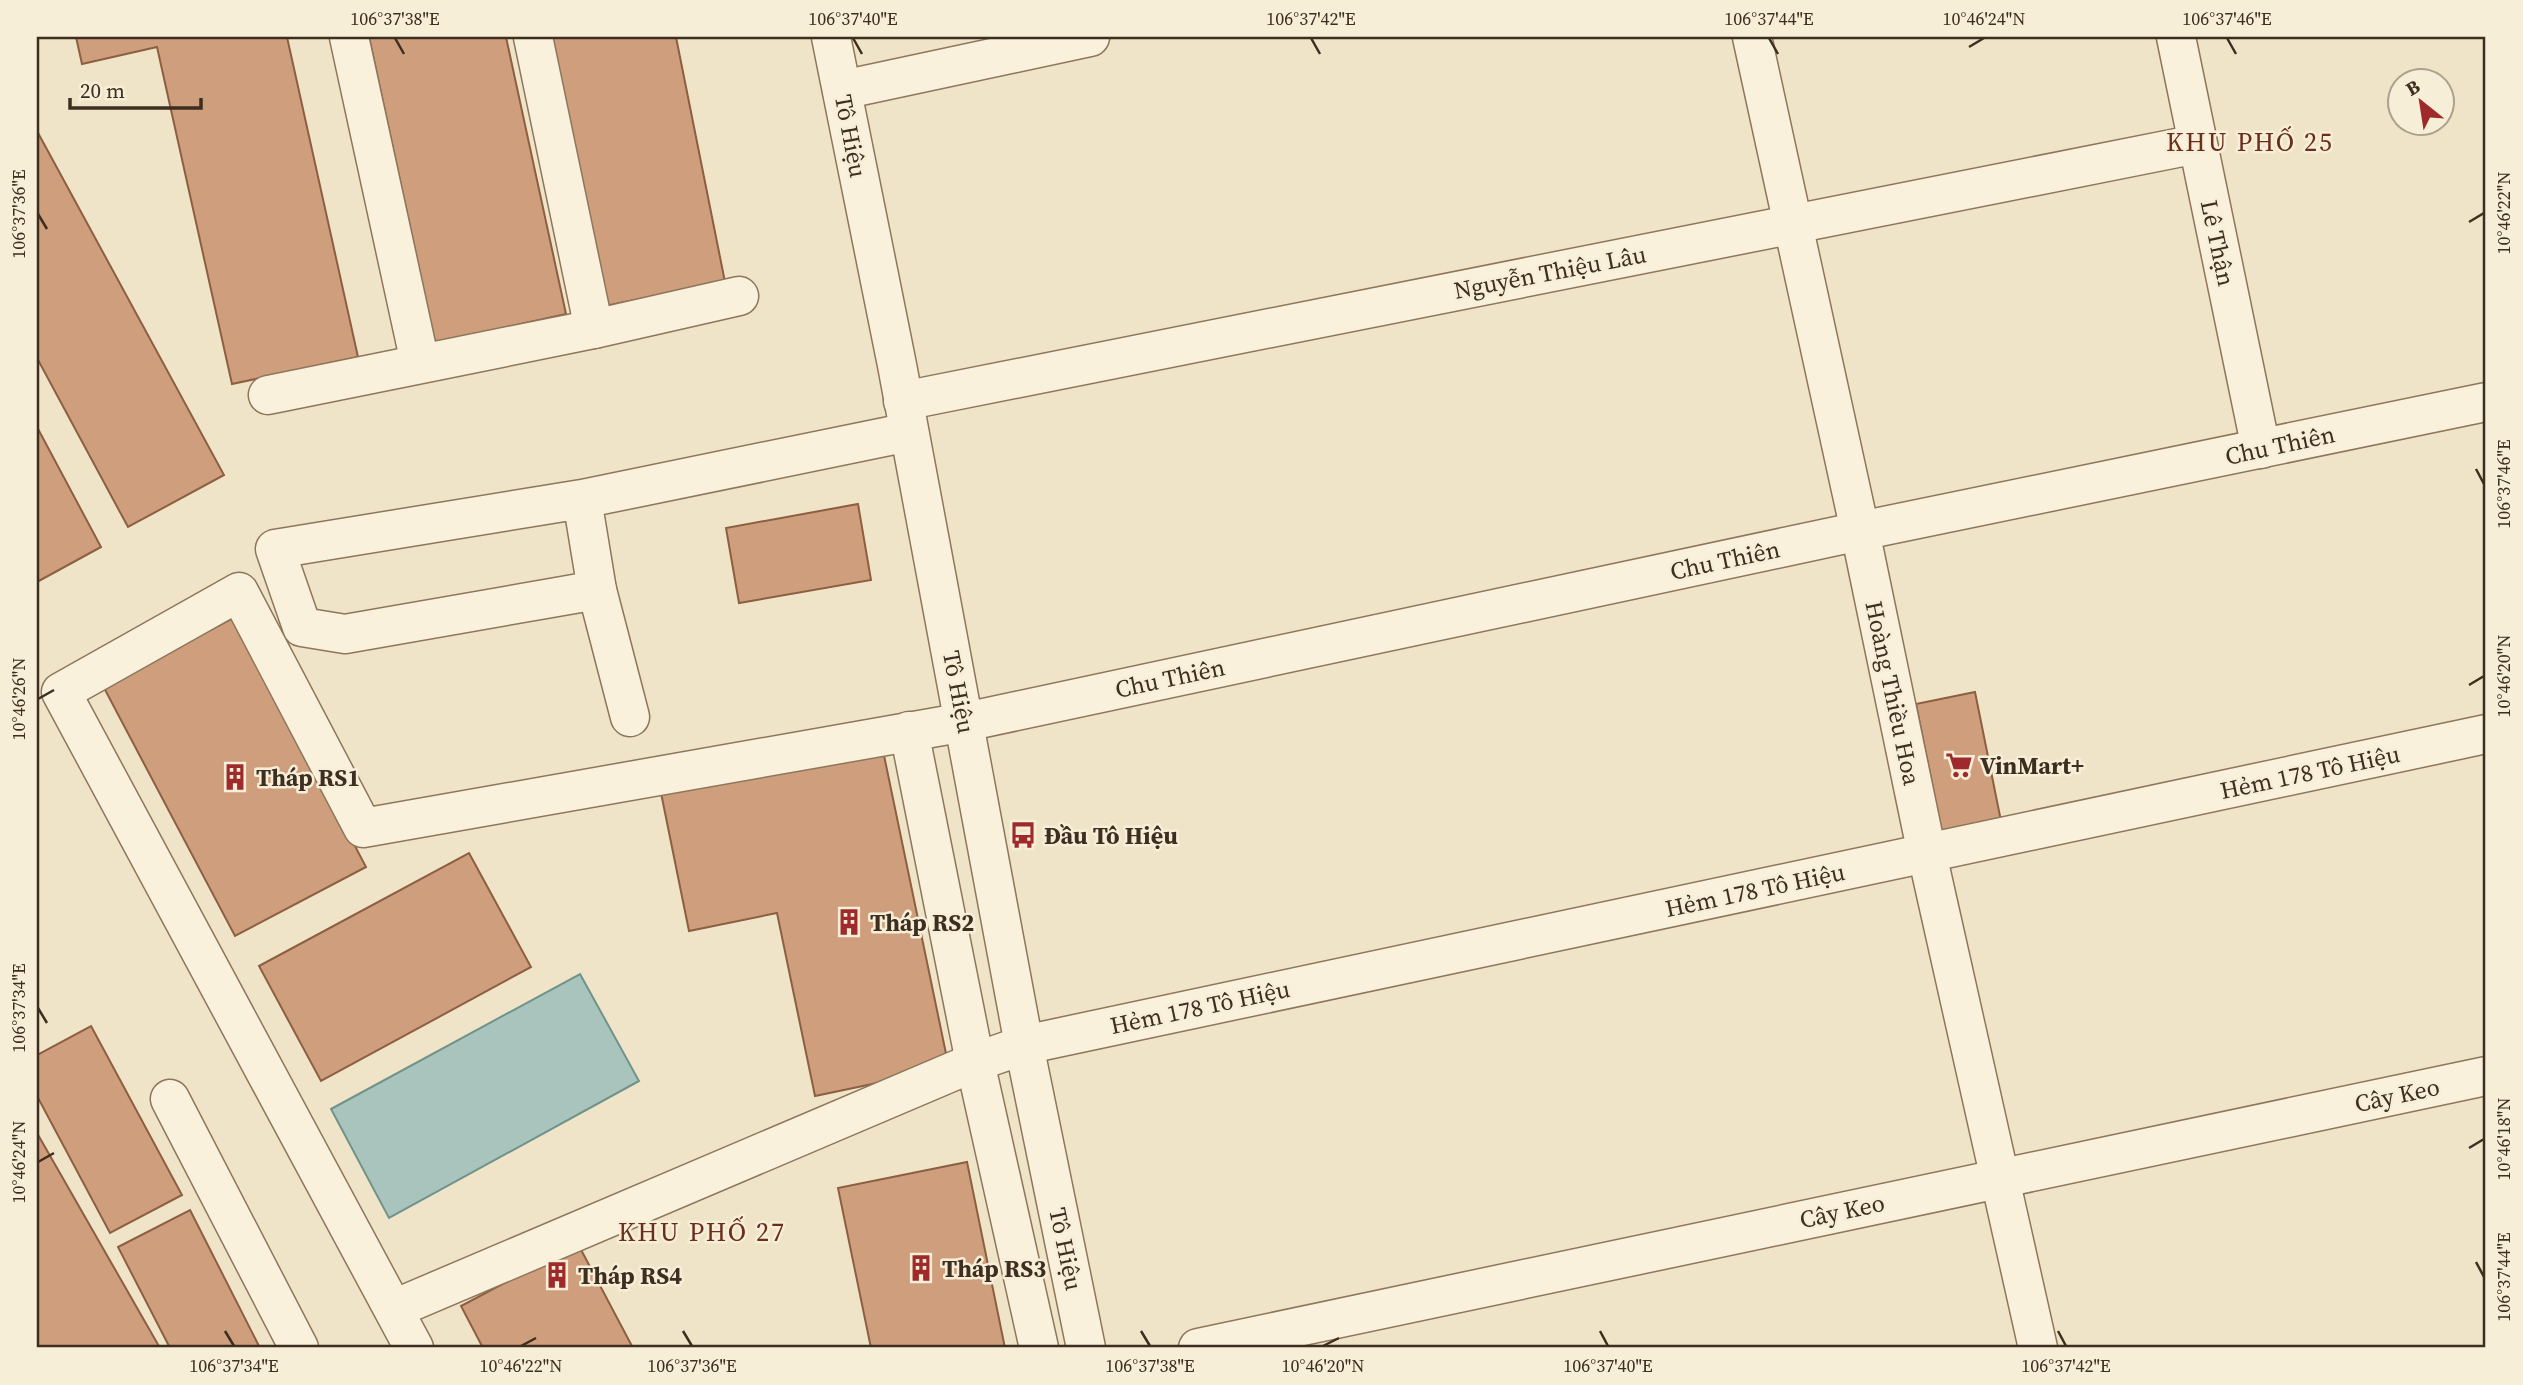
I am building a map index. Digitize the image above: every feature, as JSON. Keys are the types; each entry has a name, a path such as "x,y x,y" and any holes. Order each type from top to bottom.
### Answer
{"street":[{"path":"349,37 420,363"},
{"path":"533,37 594,329"},
{"name":"Tô Hiệu","path":"831,37 965,722 1024,1045 1086,1348"},
{"path":"842,90 1090,37"},
{"name":"Hoàng Thiều Hoa","path":"1752,37 1860,531 1927,854 2038,1348"},
{"name":"Lê Thận","path":"2175,37 2261,449"},
{"name":"Nguyễn Thiệu Lâu","path":"597,590 345,634 302,627 275,549 582,499 906,416 1792,224 2197,144"},
{"path":"268,395 594,329 739,296"},
{"name":"Chu Thiên","path":"394,1309 61,692 239,592 363,828 965,722 1860,531 2486,402"},
{"path":"582,499 597,590 630,717"},
{"path":"909,732 975,1062 1039,1348"},
{"name":"Hẻm 178 Tô Hiệu","path":"394,1309 975,1062 1024,1045 2486,734"},
{"name":"Cây Keo","path":"1198,1348 2486,1076"},
{"path":"170,1099 299,1348"},
{"path":"394,1309 414,1348"}],"water":[{"path":"580,974 639,1081 389,1218 331,1109"}],"building":[{"path":"76,37 287,37 358,357 232,384 157,47 82,64"},
{"path":"369,37 506,37 566,314 435,343"},
{"path":"546,37 676,37 725,282 600,307"},
{"path":"37,131 224,475 128,527 37,358"},
{"path":"37,427 101,547 37,582"},
{"path":"858,504 871,580 739,603 726,528"},
{"name":"Tháp RS1","path":"235,617 366,867 235,936 103,686"},
{"name":"VinMart+","path":"1975,692 2002,826 1943,839 1916,704"},
{"name":"Tháp RS2","path":"881,741 949,1068 815,1096 777,913 689,931 660,788"},
{"path":"469,853 531,967 321,1081 259,966"},
{"path":"91,1026 182,1195 110,1233 37,1096 37,1055"},
{"path":"37,1133 160,1348 37,1348"},
{"name":"Tháp RS3","path":"967,1162 1005,1348 871,1348 838,1188"},
{"path":"190,1210 260,1348 170,1348 118,1247"},
{"name":"Tháp RS4","path":"578,1244 633,1348 483,1348 461,1306"}],"place":[{"name":"VinMart+","path":"1959,765"},
{"name":"Tháp RS1","path":"235,777"},
{"name":"Đầu Tô Hiệu","path":"1023,835"},
{"name":"Tháp RS2","path":"849,922"},
{"name":"Tháp RS3","path":"921,1268"},
{"name":"Tháp RS4","path":"557,1275"}],"district":[{"name":"KHU PHỐ 25","path":"2250,142"},
{"name":"KHU PHỐ 27","path":"702,1232"}]}
